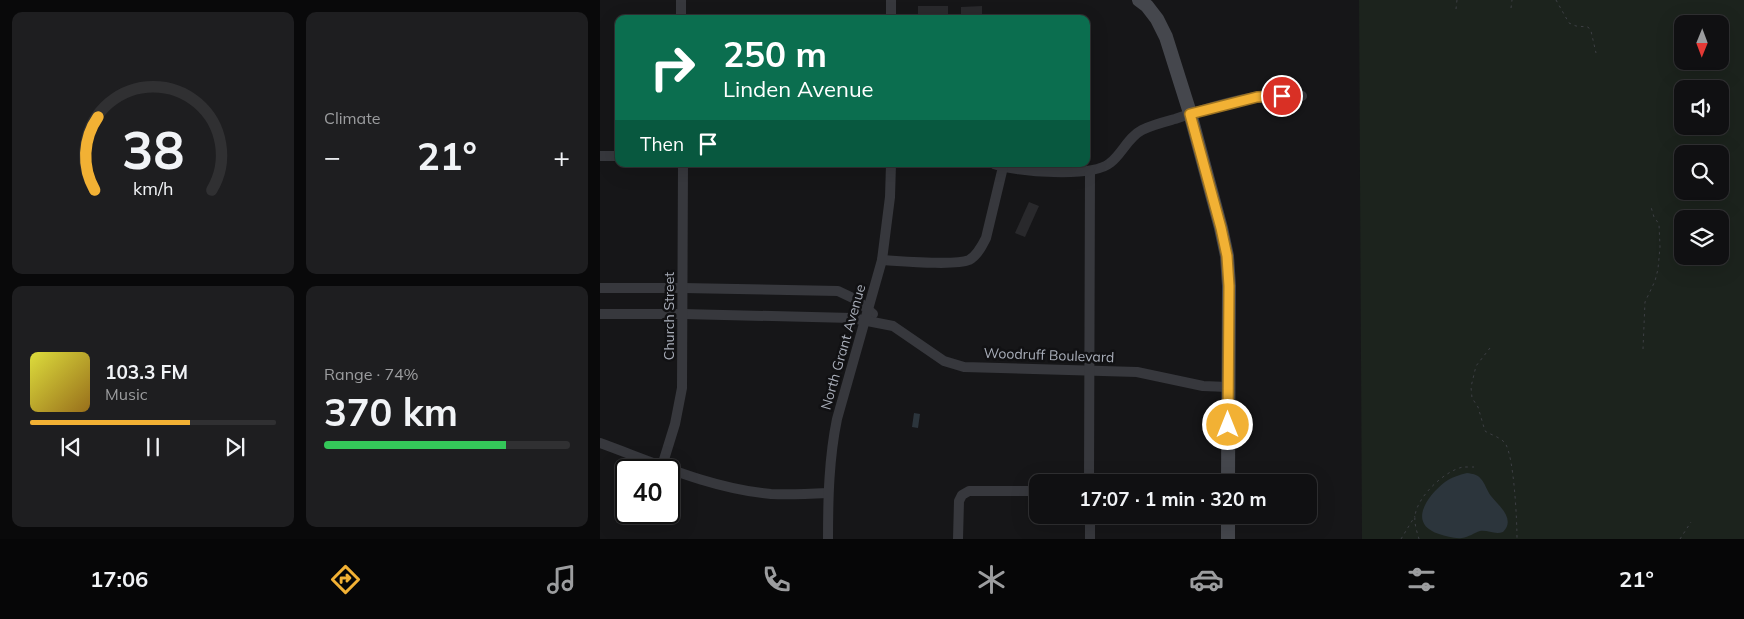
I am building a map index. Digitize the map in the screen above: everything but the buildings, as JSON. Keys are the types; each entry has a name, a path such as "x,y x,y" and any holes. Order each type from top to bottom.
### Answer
{"street":[{"path":"681,0 681,15"},
{"path":"891,0 891,15"},
{"path":"1139,0 1147,6 1157,19 1166,37 1190,114 1227,256 1229,286 1228,474"},
{"path":"1008,167 1022,170 1090,171 1104,168 1141,131 1190,114 1257,97 1302,96"},
{"path":"600,156 615,156"},
{"name":"Church Street","path":"664,459 680,406 682,388 684,314 683,167"},
{"name":"North Grant Avenue","path":"828,539 828,493 832,443 837,418 882,260 890,197 891,167"},
{"path":"882,260 956,262 970,259 981,249 986,238 999,167"},
{"path":"1090,171 1090,474"},
{"name":"Woodruff Boulevard","path":"600,288 838,291 857,300 869,309 880,322"},
{"name":"Woodruff Boulevard","path":"600,314 840,316 880,322 893,326 944,361 964,367 1137,372 1203,386 1228,387"},
{"path":"600,443 643,459"},
{"path":"680,472 720,485 772,494 828,493"},
{"path":"958,539 959,500 962,495 969,491 1029,491"},
{"path":"1090,524 1090,539"},
{"path":"1228,524 1228,539"}],"path":[{"path":"1456,9 1457,0"},
{"path":"1511,8 1512,0"},
{"path":"1556,0 1569,23 1588,27 1591,31 1596,53"},
{"path":"1643,349 1645,302 1655,281 1660,247 1659,224 1654,217 1652,207"},
{"path":"1490,348 1476,366 1471,387 1472,398 1478,407 1485,431 1502,439 1506,444 1517,515 1517,539"},
{"path":"1401,539 1428,490 1452,471 1463,467 1474,467"},
{"path":"1415,516 1419,539"},
{"path":"1680,539 1691,522"}],"shaded area":[{"path":"1359,0 1744,0 1744,539 1362,539"},
{"path":"914,413 920,414 918,428 912,427"},
{"path":"1467,473 1475,474 1479,477 1491,496 1502,508 1508,522 1503,532 1480,531 1465,537 1456,538 1439,534 1424,524 1422,517 1423,509 1432,495 1448,480"}],"route":[{"path":"1228,425 1229,286 1227,256 1190,114 1236,101 1257,97 1282,96"}]}
